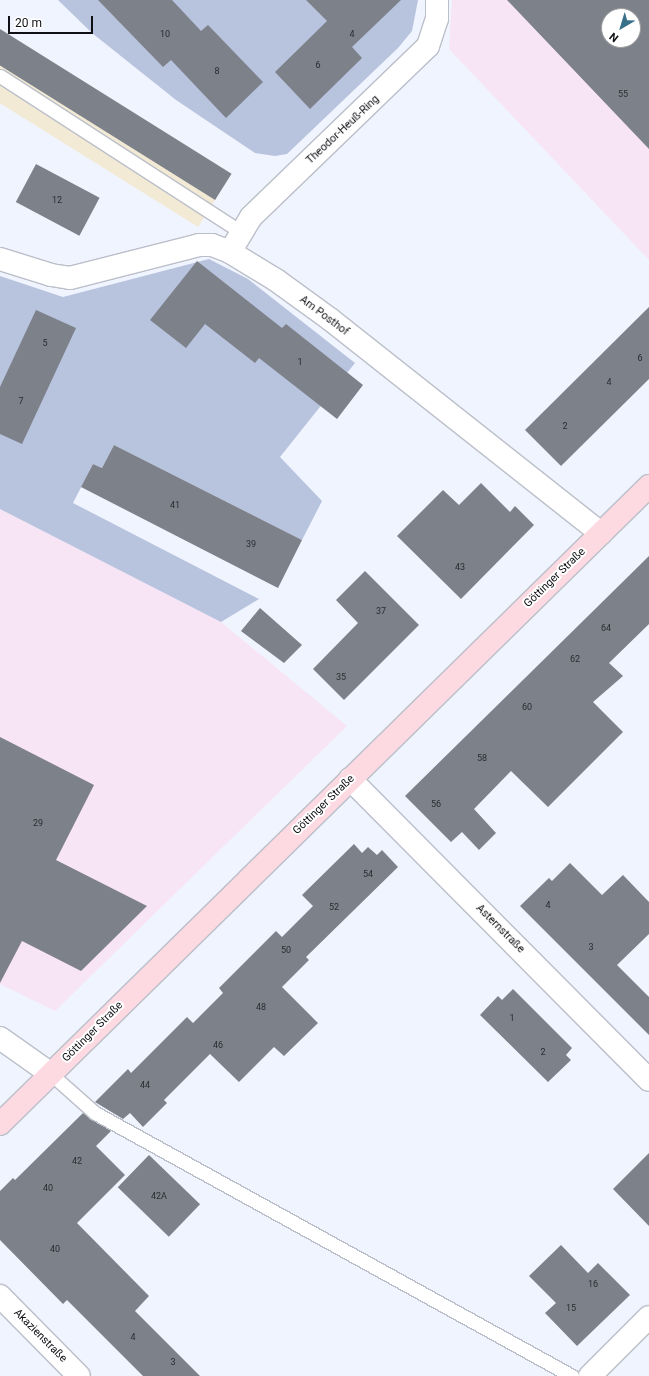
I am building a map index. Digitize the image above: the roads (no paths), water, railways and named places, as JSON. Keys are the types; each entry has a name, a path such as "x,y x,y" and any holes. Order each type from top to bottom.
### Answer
{"main road":[{"name":"Göttinger Straße","path":"0,1124 649,486"}],"street":[{"name":"Theodor-Heuß-Ring","path":"230,252 240,231 428,46 437,19 437,0"},
{"name":"Am Posthof","path":"0,259 51,275 70,278 199,245 212,245 230,252 331,320 601,533"},
{"name":"Asternstraße","path":"350,779 649,1080"},
{"path":"0,1038 51,1074"},
{"name":"Akazienstraße","path":"0,1296 79,1376"},
{"path":"590,1376 649,1317"}],"lane":[{"path":"0,76 240,231"},
{"path":"51,1074 95,1113 572,1376"}]}
